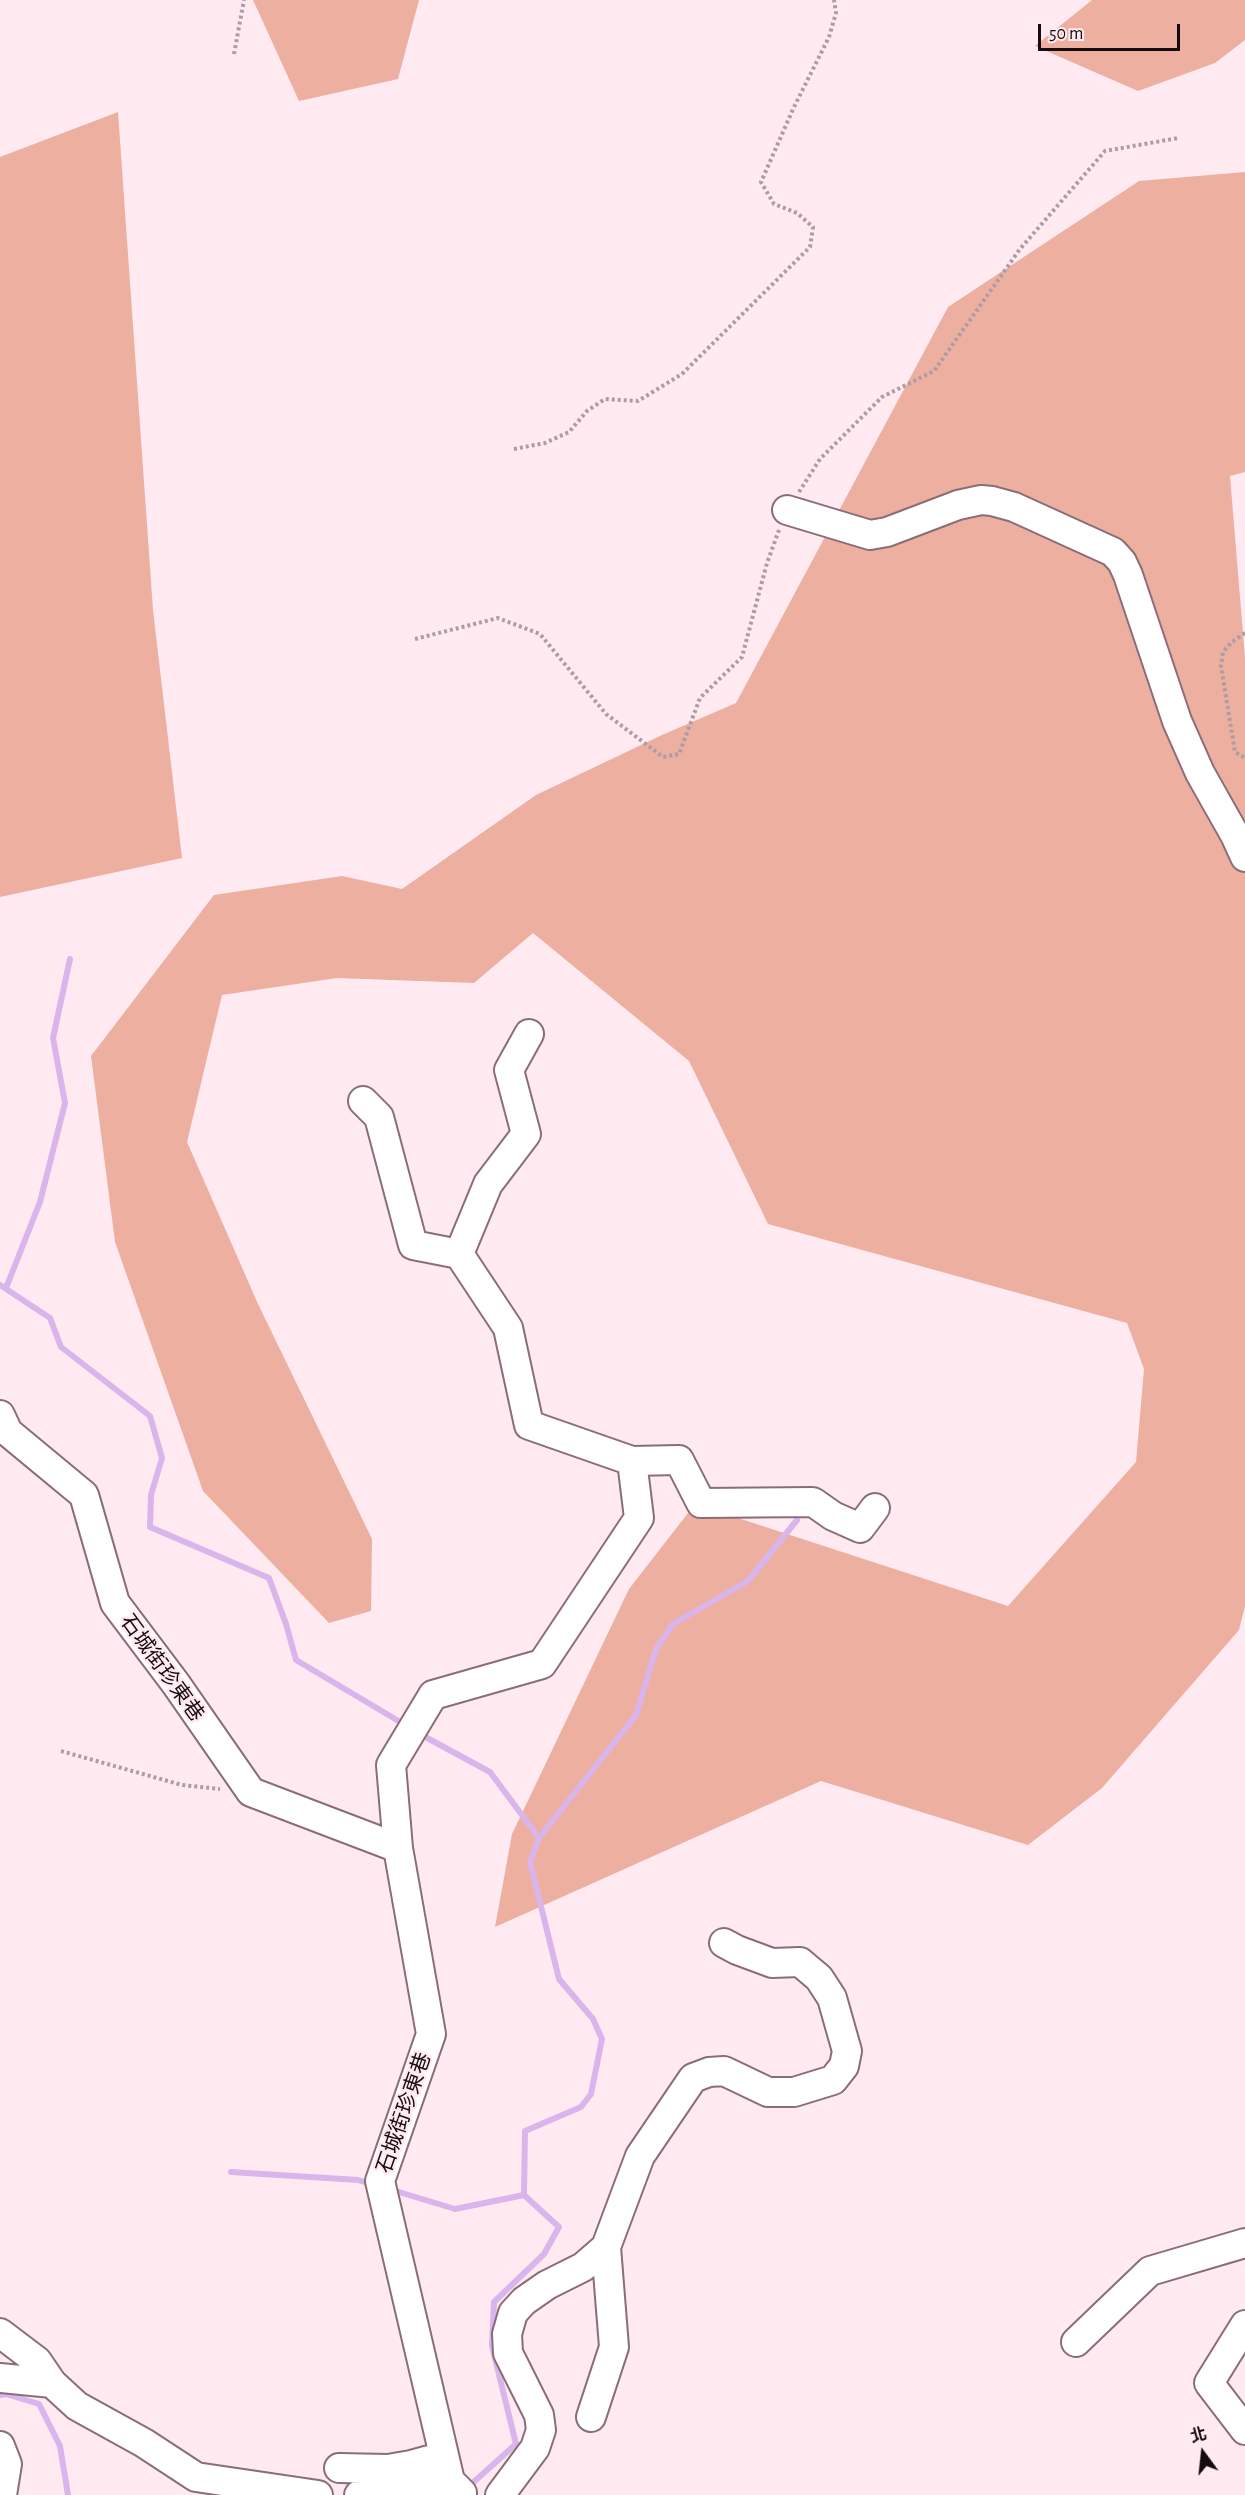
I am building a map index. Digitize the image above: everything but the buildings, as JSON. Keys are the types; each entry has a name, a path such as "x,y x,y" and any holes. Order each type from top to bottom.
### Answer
{"street":[{"path":"787,510 870,535 887,532 958,505 981,500 992,501 1014,507 1113,552 1122,562 1128,575 1182,731 1200,773 1245,857"},
{"path":"459,1254 488,1184 526,1134 509,1070 529,1034"},
{"path":"363,1101 379,1118 413,1245 459,1254 508,1328 529,1425 632,1461 679,1460 701,1503 813,1502 832,1516 860,1528 875,1508"},
{"name":"石城街珍東巷","path":"0,1415 8,1432 84,1495 115,1603 176,1684 250,1792"},
{"name":"石城街珍東巷","path":"453,2477 380,2181 431,2034 398,1848 391,1765 433,1695 542,1664 639,1518 632,1461"},
{"path":"250,1792 398,1848"},
{"path":"591,2417 614,2347 606,2247 640,2156 693,2078 709,2072 724,2071 768,2092 794,2092 833,2080 844,2066 847,2051 832,1998 819,1978 800,1962 772,1963 724,1943"},
{"path":"1076,2342 1150,2271 1245,2243"},
{"path":"500,2495 535,2448 541,2430 539,2415 508,2354 507,2334 513,2313 524,2301 546,2285 583,2267 606,2247"},
{"path":"1245,2325 1209,2383 1245,2430"},
{"path":"0,2333 37,2361 52,2384 77,2406 144,2443 196,2477 318,2495"},
{"path":"0,2378 52,2384"},
{"path":"0,2446 7,2464 2,2495"},
{"path":"339,2468 388,2469 411,2466 453,2477"},
{"path":"359,2495 453,2477"}],"path":[{"path":"234,54 244,0"},
{"path":"514,449 545,443 569,432 587,411 605,399 638,401 682,374 801,259 810,247 813,227 797,213 774,204 761,182 794,107 829,37 836,13 834,0"},
{"path":"415,639 498,618 540,634 606,714 663,757 679,754 700,698 742,657 767,563 787,510 820,459 882,397 934,371 1020,249 1105,151 1178,138"},
{"path":"1245,633 1223,652 1221,666 1235,752 1245,758"},
{"path":"61,1750 182,1785 250,1792"}],"shaded area":[{"path":"253,0 419,0 398,79 299,101"},
{"path":"1092,0 1245,0 1245,40 1215,63 1138,91 1035,46"},
{"path":"118,112 153,610 182,858 0,897 0,157"},
{"path":"1245,172 1245,472 1230,476 1245,658 1245,1606 1239,1630 1102,1788 1028,1845 821,1781 495,1927 512,1834 629,1589 695,1504 1008,1606 1136,1462 1144,1369 1127,1323 768,1224 689,1061 533,933 474,983 337,978 222,995 187,1142 258,1304 372,1539 371,1611 329,1623 203,1491 115,1242 91,1056 214,895 342,876 402,889 536,795 662,735 736,703 948,307 1139,181"}],"waterway":[{"path":"6,1288 40,1202 65,1103 53,1038 70,959"},
{"path":"0,1285 50,1318 61,1347 150,1416 162,1458 151,1495 150,1527 269,1578 296,1660 407,1726"},
{"path":"539,1838 636,1715 656,1649 673,1624 748,1581 797,1520"},
{"path":"418,1733 490,1772 539,1838 530,1862 559,1979 593,2019 602,2039 591,2094 581,2107 525,2131 524,2195 559,2227 544,2254 494,2302 492,2346 516,2444 467,2488"},
{"path":"231,2172 358,2180 374,2185"},
{"path":"389,2189 455,2209 524,2195"},
{"path":"0,2395 6,2394 39,2404 60,2446 68,2495"}]}
